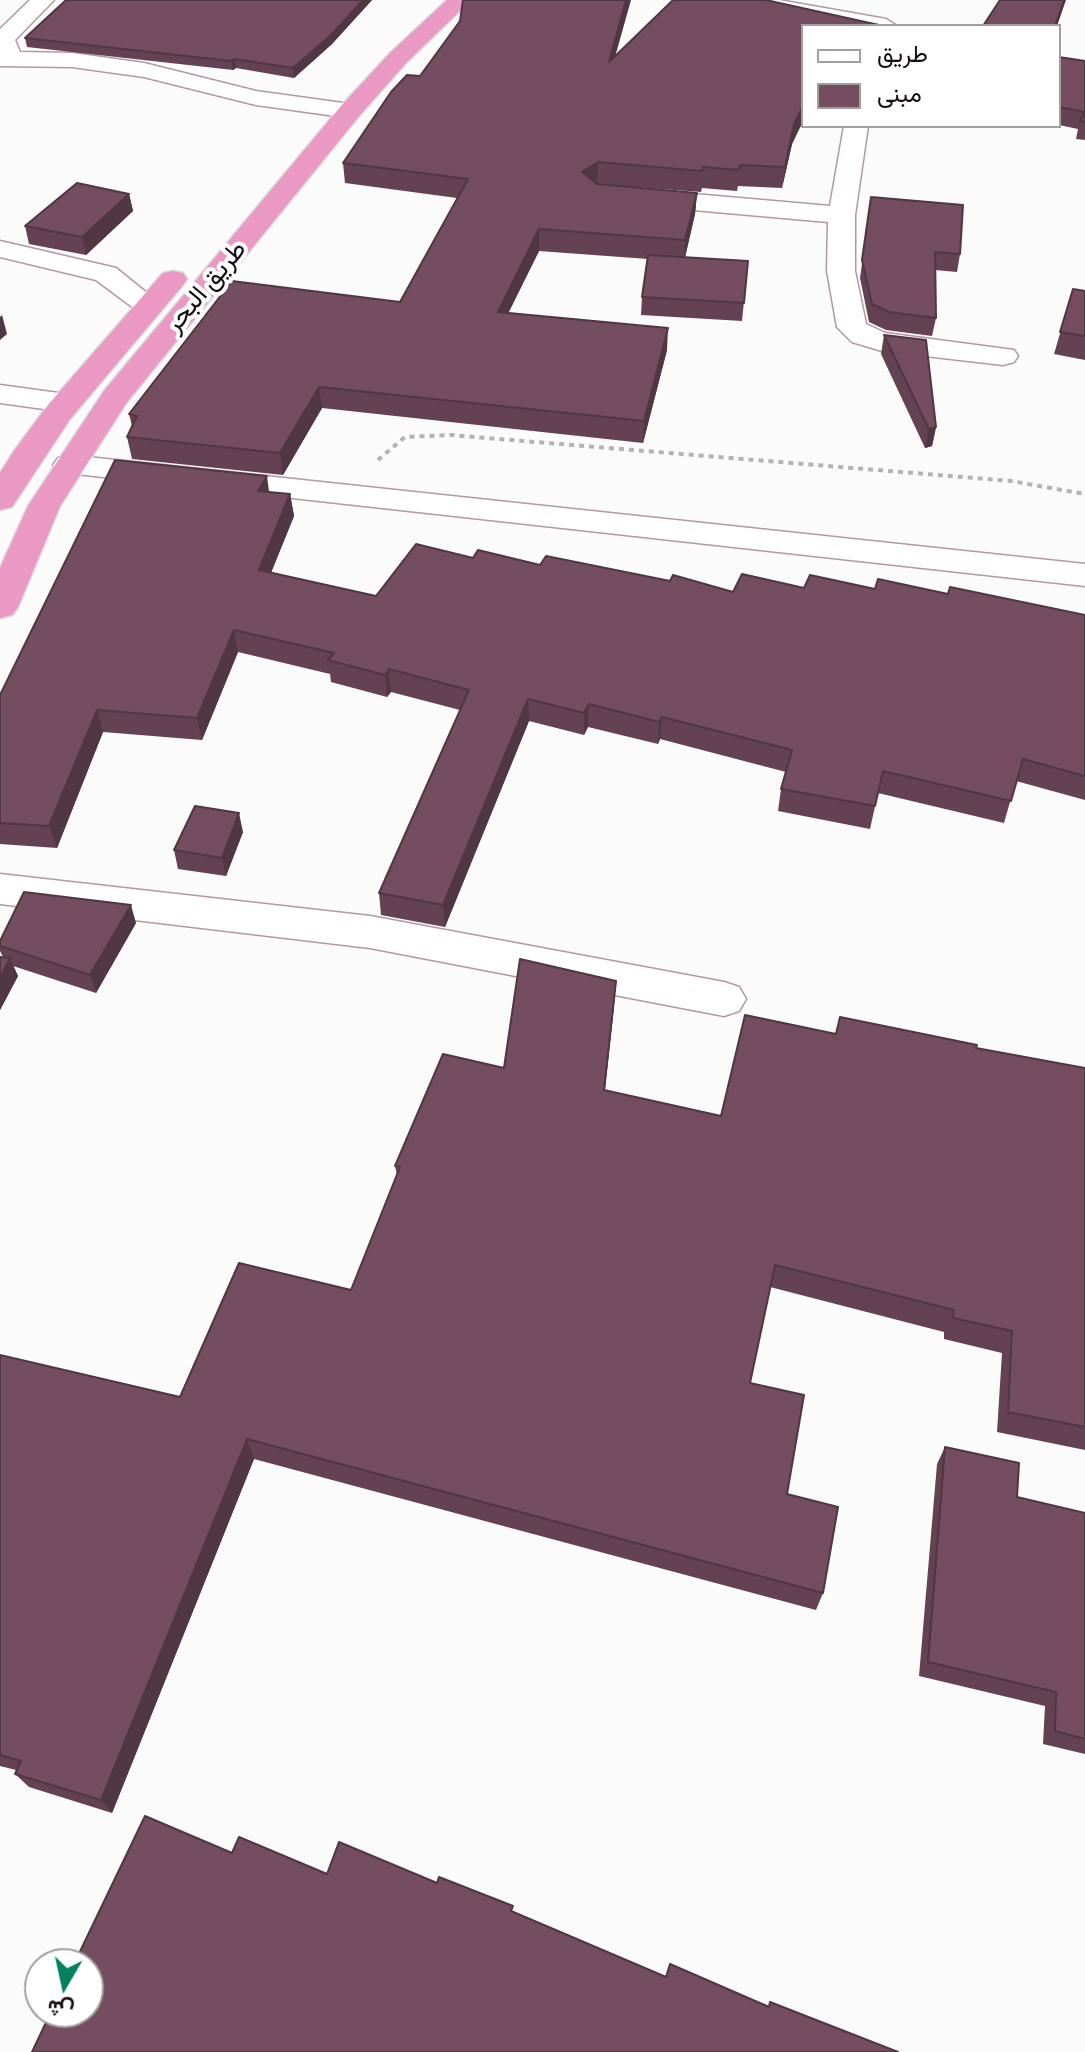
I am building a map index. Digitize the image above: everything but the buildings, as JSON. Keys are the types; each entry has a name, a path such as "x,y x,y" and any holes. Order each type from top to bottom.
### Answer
{"highway":[{"name":"طريق البحر","path":"0,607 44,506 115,397 404,18 428,0"},
{"name":"طريق البحر","path":"242,200 337,109 460,0"},
{"name":"طريق البحر","path":"0,500 25,458 66,403 190,259"}],"street":[{"path":"43,0 3,39 6,58 72,60 144,70 256,98 337,109"},
{"path":"742,0 875,24"},
{"path":"856,128 842,215 841,271 855,331 882,342 1003,356"},
{"path":"612,195 842,215"},
{"path":"0,249 106,274 149,306"},
{"path":"0,394 66,403"},
{"path":"69,465 1085,575"},
{"path":"0,889 370,932 724,999"}],"path":[{"path":"371,464 405,437 450,435 979,478 1085,494"}]}
